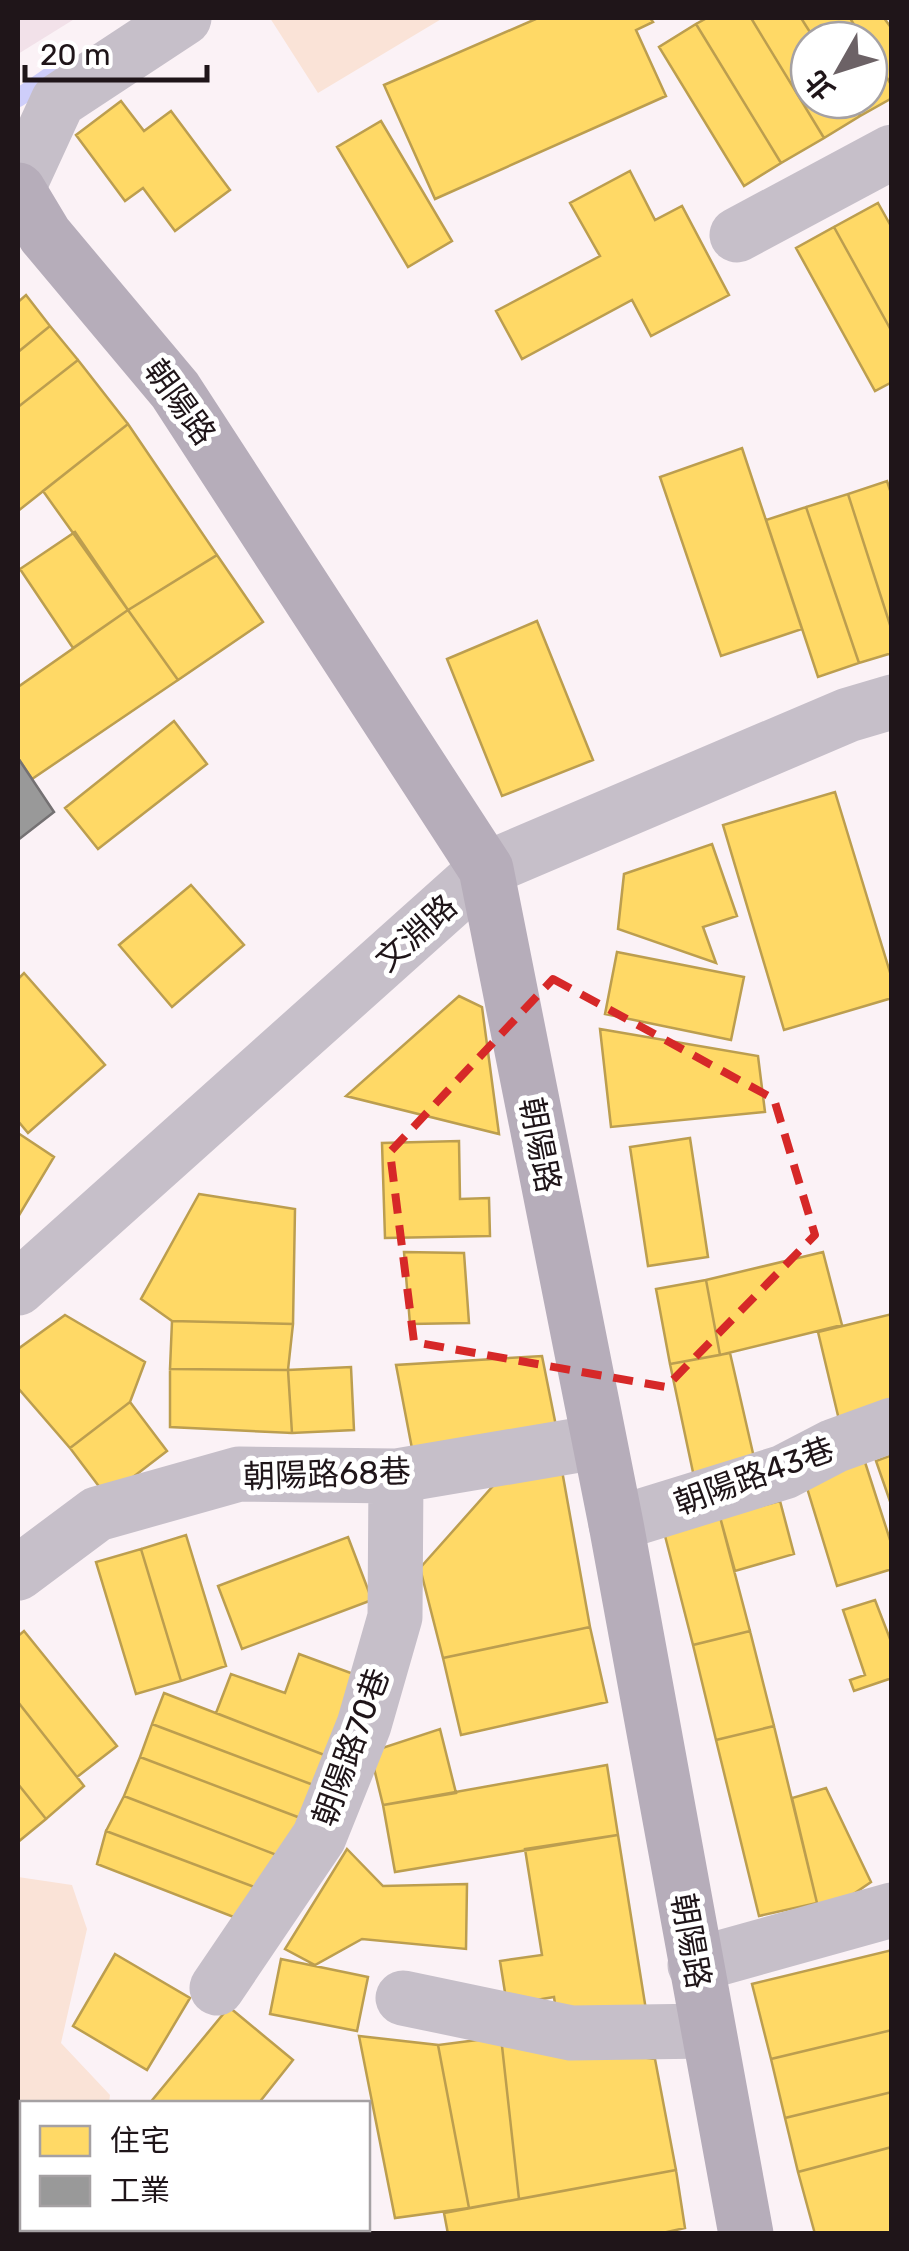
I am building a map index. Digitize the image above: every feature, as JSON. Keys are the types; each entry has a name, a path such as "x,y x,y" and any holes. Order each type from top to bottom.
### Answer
{"main road":[{"name":"朝陽路","path":"18,189 45,235 176,390 486,869 616,1524 746,2234"}],"street":[{"path":"18,189 58,101 184,18"},
{"path":"736,235 892,152"},
{"name":"文淵路","path":"18,1288 486,869 848,715 892,702"},
{"name":"朝陽路43巷","path":"616,1524 784,1472 834,1446 892,1424"},
{"name":"朝陽路68巷","path":"18,1573 97,1514 239,1474 396,1476 598,1442"},
{"name":"朝陽路70巷","path":"217,1988 319,1837 364,1724 395,1617 396,1476"},
{"path":"695,1966 892,1910"},
{"path":"403,1998 572,2034 708,2030"}],"highlighted area":[{"path":"553,979 774,1099 815,1235 666,1387 414,1342 390,1152"}],"shaded area":[{"path":"18,18 76,18 18,54"},
{"path":"270,18 443,18 318,93"},
{"path":"18,1877 72,1885 87,1929 61,2043 110,2095 109,2101 20,2101 20,2231 88,2231 18,2233"}],"building: 住宅":[{"path":"538,18 650,18 653,22 636,30 666,96 435,199 384,85"},
{"path":"707,18 751,18 789,80 789,120 813,120 824,138 781,163 696,24"},
{"path":"751,18 802,20 789,20 789,80"},
{"path":"801,18 851,20 802,20"},
{"path":"850,18 885,20 851,20"},
{"path":"696,24 781,163 744,186 659,47"},
{"path":"889,25 892,29 892,86 889,81"},
{"path":"121,101 144,131 171,111 230,190 175,231 143,188 125,201 76,135"},
{"path":"813,120 853,120 824,138"},
{"path":"381,121 452,241 408,267 337,147"},
{"path":"630,171 655,220 682,206 729,295 651,336 632,300 522,359 496,311 600,256 570,203"},
{"path":"878,203 892,228 892,332 834,227"},
{"path":"834,227 892,332 892,382 875,391 796,248"},
{"path":"26,295 50,326 18,352 18,302"},
{"path":"50,326 78,360 18,407 18,352"},
{"path":"78,360 128,424 18,511 18,407"},
{"path":"128,424 217,555 128,610 43,491"},
{"path":"742,448 802,629 721,656 660,477"},
{"path":"887,481 892,496 892,631 848,494"},
{"path":"848,494 892,631 892,653 859,663 806,507"},
{"path":"806,507 859,663 818,677 766,520"},
{"path":"75,532 128,610 73,648 20,569"},
{"path":"217,555 263,622 178,680 128,610"},
{"path":"128,610 178,680 32,779 18,758 18,687"},
{"path":"537,621 593,760 502,796 447,659"},
{"path":"174,721 207,764 98,849 65,808"},
{"path":"835,792 892,979 892,998 784,1030 723,825"},
{"path":"712,844 737,916 703,927 716,963 618,929 624,874"},
{"path":"191,885 244,945 172,1007 119,945"},
{"path":"617,952 744,977 731,1040 605,1014"},
{"path":"24,973 105,1065 28,1133 18,1121 18,979"},
{"path":"459,996 482,1007 499,1134 346,1096"},
{"path":"600,1029 758,1056 765,1112 611,1127"},
{"path":"18,1133 54,1157 18,1217"},
{"path":"690,1138 708,1257 648,1266 630,1147"},
{"path":"459,1141 460,1199 489,1198 490,1236 385,1238 382,1143"},
{"path":"199,1194 295,1209 293,1324 172,1321 141,1299"},
{"path":"404,1252 464,1253 469,1323 410,1324"},
{"path":"823,1252 842,1325 720,1355 706,1280"},
{"path":"706,1280 720,1355 670,1364 656,1289"},
{"path":"892,1314 892,1412 840,1424 818,1332"},
{"path":"65,1315 145,1362 130,1402 70,1448 18,1388 18,1349"},
{"path":"172,1321 293,1324 288,1370 170,1369"},
{"path":"730,1353 755,1462 694,1477 670,1364"},
{"path":"542,1356 557,1431 414,1459 396,1365"},
{"path":"351,1367 354,1430 292,1433 288,1370"},
{"path":"170,1369 288,1370 292,1433 170,1427"},
{"path":"130,1402 167,1451 107,1497 70,1448"},
{"path":"892,1455 892,1507 876,1461"},
{"path":"864,1459 892,1546 892,1569 837,1586 804,1478"},
{"path":"561,1465 590,1627 443,1658 420,1568 509,1468"},
{"path":"780,1501 794,1554 735,1571 720,1517"},
{"path":"720,1517 750,1631 693,1645 664,1532"},
{"path":"186,1535 226,1666 181,1681 141,1549"},
{"path":"348,1537 372,1600 242,1649 218,1586"},
{"path":"141,1549 181,1681 136,1694 96,1562"},
{"path":"875,1600 892,1644 892,1678 854,1691 850,1680 865,1675 843,1610"},
{"path":"590,1627 607,1702 461,1735 443,1658"},
{"path":"24,1631 117,1746 77,1777 18,1702 18,1636"},
{"path":"750,1631 774,1726 716,1740 693,1645"},
{"path":"299,1654 359,1676 327,1756 216,1713 231,1674 285,1693"},
{"path":"164,1693 327,1756 316,1786 152,1724"},
{"path":"18,1702 84,1786 46,1819 18,1784"},
{"path":"152,1724 316,1786 303,1819 140,1757"},
{"path":"774,1726 817,1903 759,1916 716,1740"},
{"path":"440,1729 456,1793 383,1805 370,1752"},
{"path":"140,1757 303,1819 287,1859 124,1796"},
{"path":"607,1765 618,1835 395,1872 383,1805"},
{"path":"18,1784 46,1819 18,1842"},
{"path":"826,1788 871,1882 824,1914 817,1903 792,1798"},
{"path":"124,1796 287,1859 270,1893 106,1831"},
{"path":"106,1831 270,1893 249,1923 97,1864"},
{"path":"618,1835 646,2010 558,2024 554,1997 507,2005 500,1961 542,1955 525,1849"},
{"path":"347,1849 383,1886 467,1884 466,1949 362,1939 315,1965 285,1949"},
{"path":"892,1950 892,2030 771,2059 752,1984"},
{"path":"115,1954 190,1998 147,2070 73,2026"},
{"path":"281,1959 368,1977 357,2031 270,2014"},
{"path":"229,2007 293,2060 260,2101 151,2101"},
{"path":"892,2030 892,2092 785,2118 771,2059"},
{"path":"359,2036 438,2045 469,2208 395,2218"},
{"path":"501,2037 655,2059 676,2170 519,2199"},
{"path":"501,2037 519,2199 469,2208 438,2045"},
{"path":"892,2092 892,2147 798,2172 785,2118"},
{"path":"892,2147 892,2232 815,2234 798,2172"},
{"path":"676,2170 685,2228 658,2234 448,2234 444,2213"}],"building: 工業":[{"path":"18,758 54,812 18,840"}],"waterway":[{"path":"18,98 54,73"}]}
